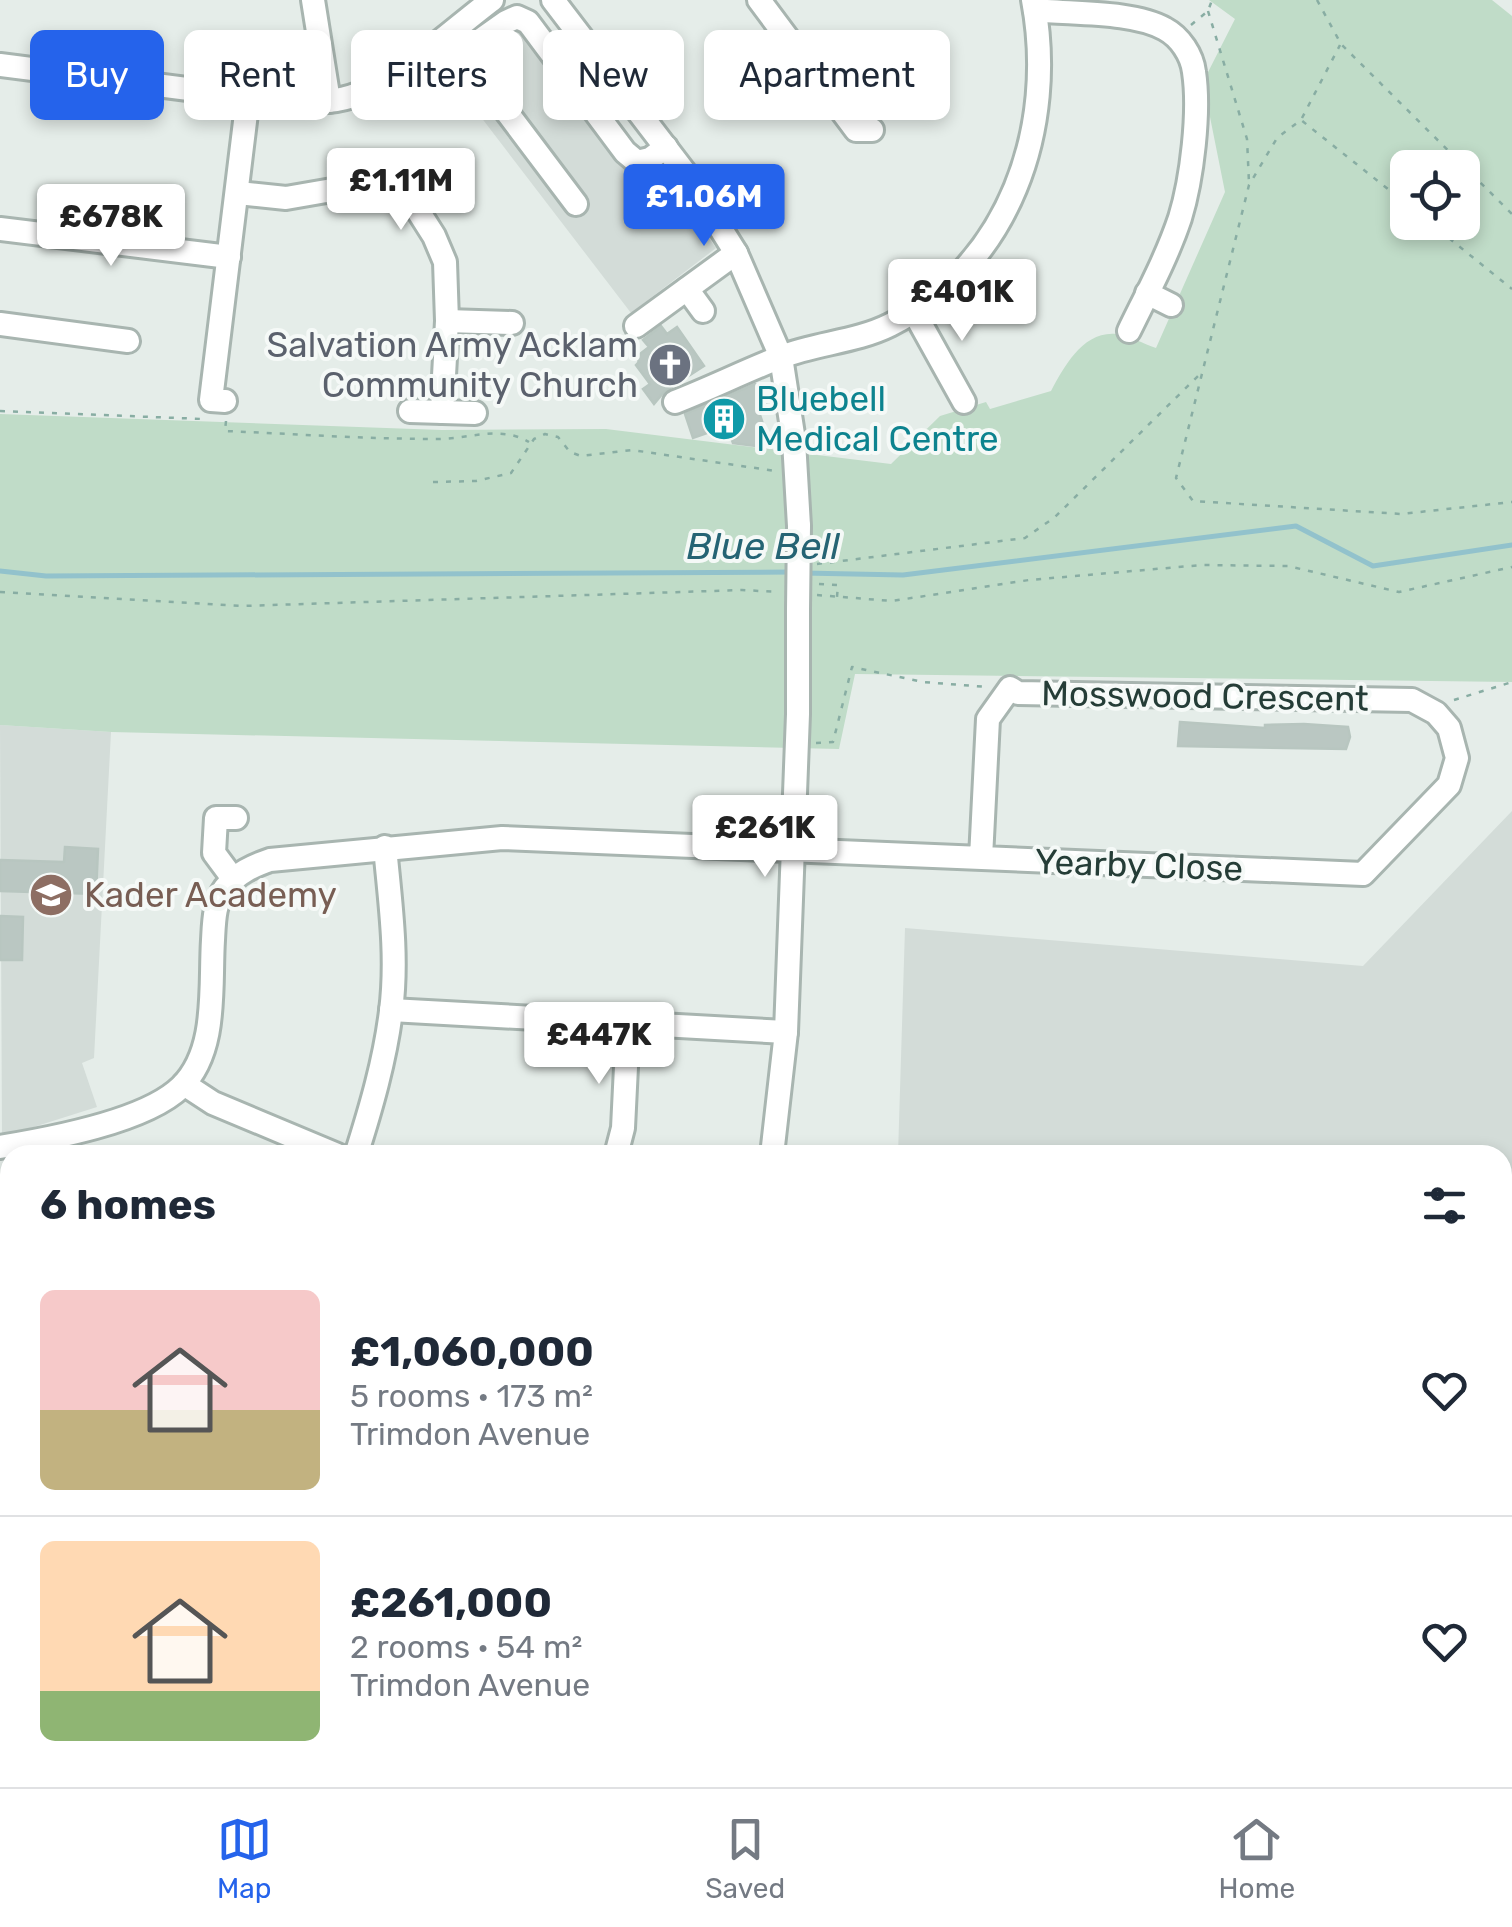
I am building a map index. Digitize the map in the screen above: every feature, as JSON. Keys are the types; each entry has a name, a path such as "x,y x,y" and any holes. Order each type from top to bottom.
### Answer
{"street":[{"path":"313,0 318,30"},
{"path":"463,30 492,0"},
{"path":"553,0 708,205 736,253 781,357 797,474 807,602 797,744 786,1032 773,1145"},
{"path":"766,2 857,134"},
{"path":"675,402 781,357 876,332 914,312 970,264 992,238 1023,174 1038,92 1034,5 1156,24 1176,37 1190,58 1194,72 1192,152 1180,218 1129,331"},
{"path":"490,30 517,17 528,22 626,152 638,162 650,160 666,148"},
{"path":"0,65 184,89"},
{"path":"210,405 246,120"},
{"path":"512,120 576,204"},
{"path":"238,193 274,199 378,182 396,186 408,196 440,249 447,274 442,412"},
{"path":"0,229 229,257"},
{"path":"636,326 736,253"},
{"path":"687,289 702,311"},
{"path":"1147,293 1171,306"},
{"path":"914,312 963,403"},
{"path":"447,321 512,324"},
{"path":"0,324 119,333"},
{"path":"410,412 475,413"},
{"name":"Mosswood Crescent","path":"982,858 988,719 1010,688 1018,692 1412,700 1436,714 1449,728 1458,758 1449,785"},
{"name":"Yearby Close","path":"234,880 248,868 270,860 502,838 1363,874 1449,785"},
{"path":"60,1145 153,1106 184,1084 201,1060 207,1034 214,911 234,880 214,852 216,818 236,818"},
{"path":"359,1145 376,1091 392,1010 394,935 385,847"},
{"path":"392,1010 786,1032"},
{"path":"619,1145 623,1128 628,1026"},
{"path":"184,1084 213,1104 313,1145"}],"path":[{"path":"1176,37 1208,11 1212,0"},
{"path":"1318,0 1340,44 1512,214"},
{"path":"1208,11 1247,139 1249,185 1176,478 1193,501 1400,514 1512,502"},
{"path":"1249,185 1277,138 1301,120 1340,44"},
{"path":"1301,120 1390,191"},
{"path":"1451,240 1512,289"},
{"path":"818,563 1025,538 1055,516 1202,372"},
{"path":"0,411 229,402 225,431 442,440 495,434 518,435 530,443"},
{"path":"434,482 476,481 510,472 530,443 539,436 552,435 570,452 581,456 632,450 797,474"},
{"path":"807,602 837,597 892,601 1029,580 1202,565 1288,566 1399,592 1512,566"},
{"path":"816,584 838,585 837,597"},
{"path":"0,592 242,606 779,592"},
{"path":"797,744 833,742 852,667 923,682 1010,688"},
{"path":"1412,700 1459,700 1512,682"}],"shaded area":[{"path":"532,11 547,30 543,30 543,120 617,120 653,167 657,164 716,248 631,313 483,120 523,120 523,30 496,30"},
{"name":"Kader Academy","path":"0,725 111,732 94,1058 82,1063 97,1107 2,1137"},
{"path":"1512,811 1512,1145 898,1145 905,928 1363,966"}],"green space":[{"path":"1209,0 1492,0 1512,16 1512,682 855,674 839,749 111,732 0,725 0,414 442,430 606,429 891,464 940,416 986,402 990,409 1051,391 1076,352 1094,338 1121,335 1156,348 1225,192 1203,82 1235,19"}],"building":[{"name":"Salvation Army Acklam Community Church","path":"661,326 667,334 677,327 704,366 664,392 654,404 643,389 650,384 636,365 636,357 649,347 643,340"},
{"name":"Bluebell Medical Centre","path":"755,384 764,386 769,397 760,415 771,448 733,443 727,426 693,438 685,414"},
{"path":"1180,722 1265,728 1304,724 1348,727 1350,737 1346,749 1178,746"},
{"path":"65,847 98,849 96,894 0,891 0,860 64,862"},
{"path":"0,916 23,917 22,960 0,960"}],"waterway":[{"name":"Blue Bell","path":"803,573 903,575 1296,526 1373,566 1512,545"},
{"name":"Blue Bell","path":"0,571 46,576 792,572"}],"place":[{"name":"Salvation Army Acklam Community Church","path":"670,365"},
{"name":"Bluebell Medical Centre","path":"724,419"},
{"name":"Kader Academy","path":"51,895"}]}
